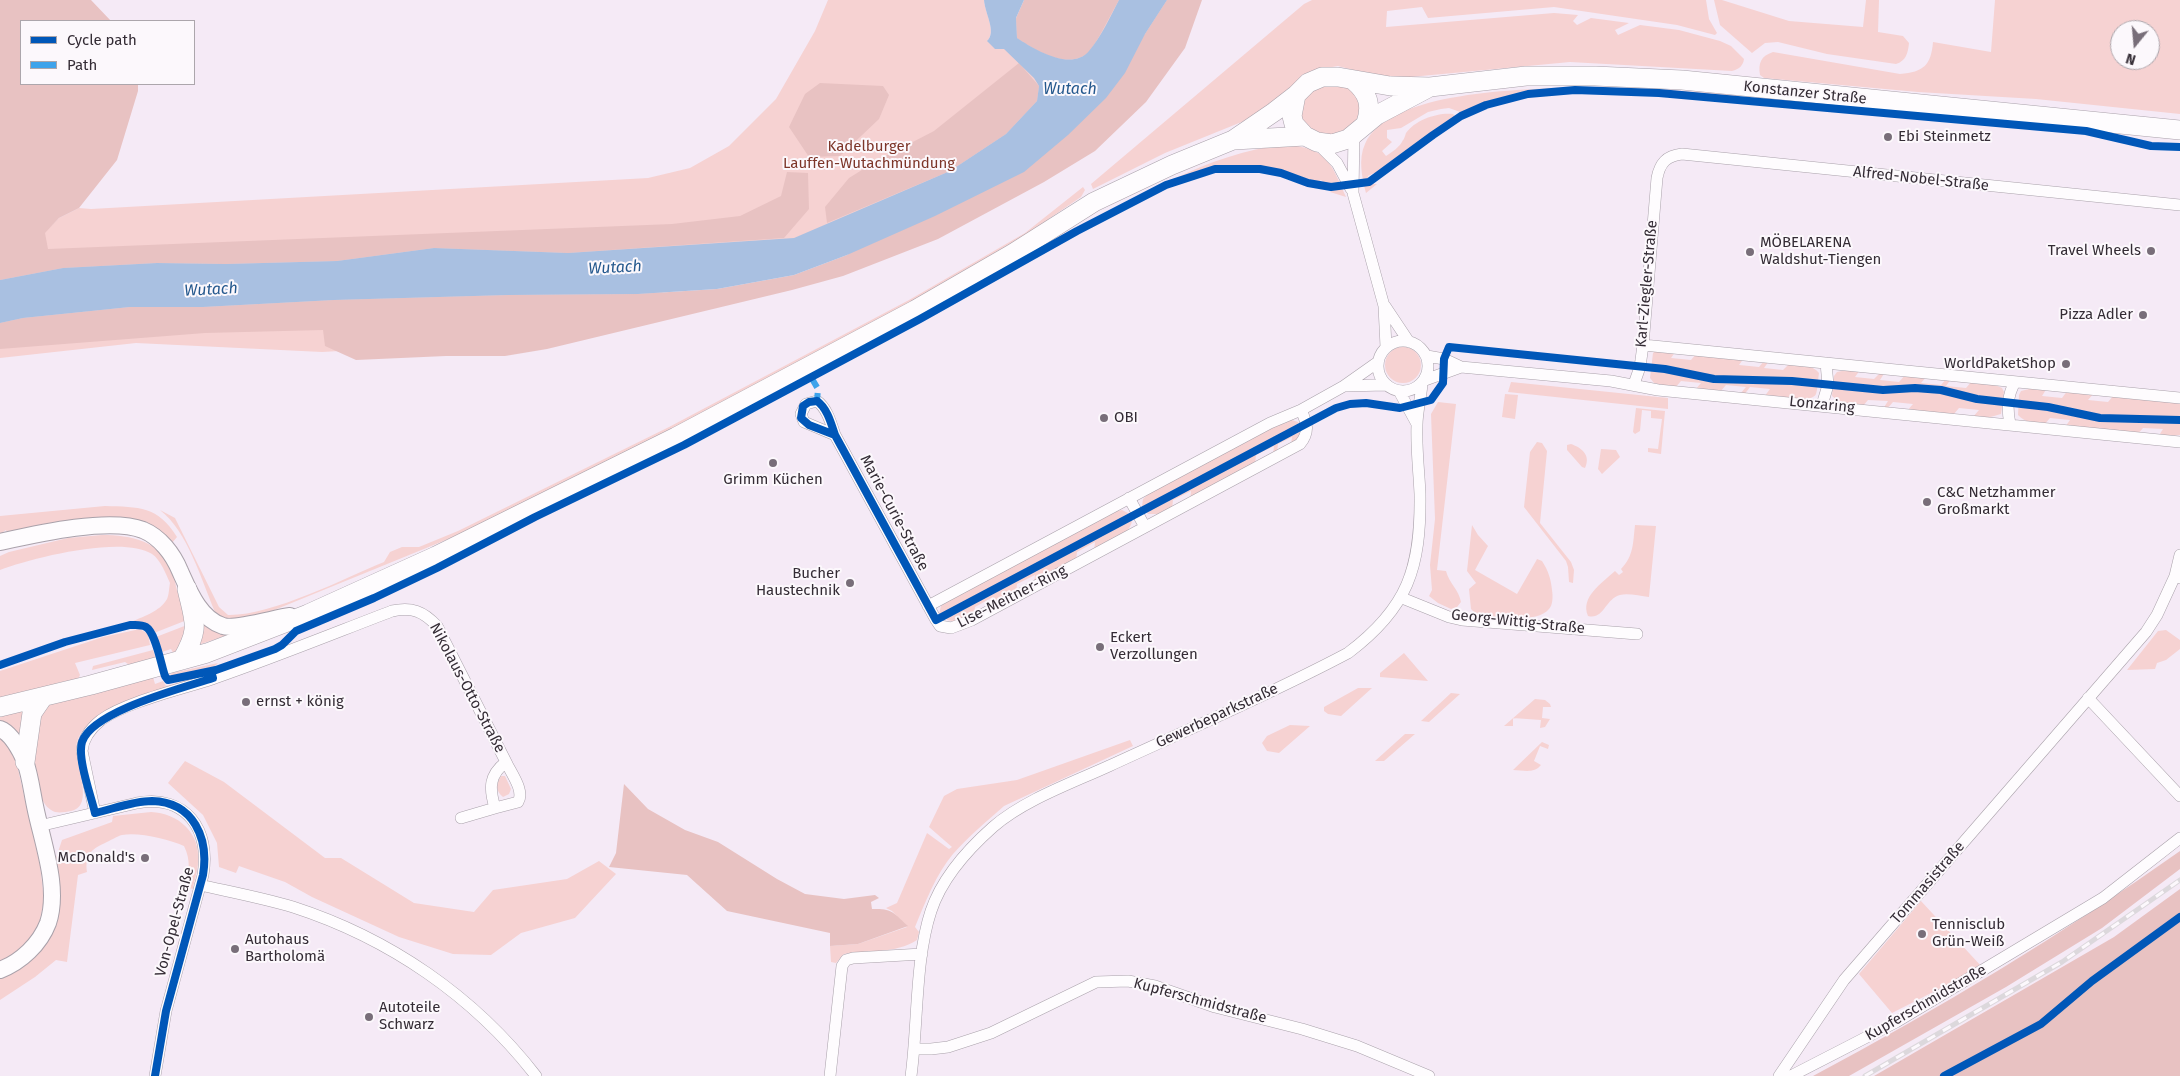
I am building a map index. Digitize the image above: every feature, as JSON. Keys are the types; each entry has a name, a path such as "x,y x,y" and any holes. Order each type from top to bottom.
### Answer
{"main road":[{"name":"Konstanzer Straße","path":"1233,140 1274,112 1308,83 1322,77 1338,77 1390,86 1430,87 1526,76 1636,76 2180,130"},
{"path":"1354,81 1363,88 1368,99 1368,115 1360,129"},
{"name":"Konstanzer Straße","path":"1233,140 1311,139 1332,144 1348,139 1389,107 1430,87"},
{"path":"1296,95 1292,116 1294,124 1311,139"},
{"path":"0,707 167,665 245,639 308,614 436,556 676,437 975,276 1094,202 1172,165 1233,140"},
{"path":"0,542 70,529 107,526 144,530 157,538 175,560 188,590 205,615 222,626 232,628 270,619 308,614"},
{"path":"167,665 194,636 195,629 188,590"},
{"path":"25,762 32,713 43,697"},
{"path":"0,728 14,742 25,762 51,885 48,923 37,942 23,957 0,970"}],"street":[{"path":"1353,193 1360,129"},
{"path":"1311,139 1331,155 1353,193 1384,306 1386,347 1378,362 1378,370 1386,385 1399,391 1407,392 1424,382 1462,367"},
{"name":"Alfred-Nobel-Straße","path":"1664,160 1672,155 1682,154 2180,204"},
{"name":"Karl-Ziegler-Straße","path":"1634,384 1640,367 1643,345 1657,178 1659,168 1664,160"},
{"path":"1384,306 1409,342"},
{"path":"1386,347 1401,341 1409,342 1416,344 1427,356 1444,359 1462,367 1634,384"},
{"path":"1643,345 2180,398"},
{"name":"Gewerbeparkstraße","path":"912,1076 922,954 931,912 941,888 956,864 993,826 1045,795 1228,712 1348,653 1375,631 1402,598 1412,572 1420,527 1417,424 1424,382 1428,372 1427,356"},
{"name":"Lise-Meitner-Ring","path":"1301,410 1307,422 1307,436 1300,444 972,620 951,628 940,626 928,606 1270,423 1301,410 1344,386 1378,362"},
{"path":"1822,405 1828,384 1826,363"},
{"path":"2010,424 2008,402 2010,391 2015,382"},
{"name":"Lonzaring","path":"1634,384 1658,390 2180,442"},
{"name":"Lise-Meitner-Ring","path":"1344,386 1386,385"},
{"name":"Gewerbeparkstraße","path":"1399,391 1417,424"},
{"name":"Marie-Curie-Straße","path":"835,435 928,606"},
{"path":"1129,498 1145,527"},
{"name":"Tommasistraße","path":"1779,1076 1844,980 2146,632 2178,577 2180,555"},
{"name":"Georg-Wittig-Straße","path":"1402,598 1449,617 1462,620 1637,634"},
{"name":"Nikolaus-Otto-Straße","path":"95,813 82,751 82,742 102,720 134,705 222,675 392,611 405,608 418,610 427,615 437,626 520,792 518,802 461,818"},
{"path":"2088,698 2180,796"},
{"name":"Nikolaus-Otto-Straße","path":"495,808 490,785 498,768 506,762"},
{"name":"Von-Opel-Straße","path":"39,826 152,801 168,804 182,811 194,822 204,844 206,861 166,1011 155,1076"},
{"name":"Kupferschmidstraße","path":"1791,1076 1896,1022 2104,898 2180,838"},
{"path":"200,885 293,908 364,935 381,944 423,969 449,988 504,1037 536,1076"},
{"path":"830,1076 842,966 846,960 922,954"},
{"name":"Kupferschmidstraße","path":"915,1048 931,1050 948,1047 991,1034 1096,982 1128,981 1156,986 1215,1007 1302,1028 1356,1046 1429,1076"}],"green space":[{"name":"Kadelburger Lauffen-Wutachmündung","path":"828,0 984,0 991,28 990,37 987,41 1043,0 1198,0 1150,92 550,339 322,352 136,343 0,358 0,240 50,227 59,218 79,208 91,209 648,178 690,168 729,146 776,99 815,31"},
{"path":"1312,0 1706,0 1709,19 1717,33 1715,35 1677,25 1554,7 1428,18 1422,7 1387,11 1386,27 1554,13 1578,15 1573,21 1577,25 1591,18 1629,23 1615,30 1618,35 1640,25 1679,30 1720,41 1731,46 1744,59 1740,67 1732,71 1570,62 1400,78 1384,78 1338,66 1315,70 1302,75 1283,96 1249,119 1165,153 1093,189 1091,184 1304,4"},
{"path":"1714,0 1722,0 1789,21 1863,27 1866,0 1879,0 1878,32 1903,36 1909,43 1908,50 1904,59 1896,64 1827,54 1778,42 1765,43 1752,53 1720,25"},
{"path":"1995,0 2180,0 2180,114 2036,99 1918,92 1764,78 1760,75 1759,71 1761,60 1773,52 1900,74 1908,73 1925,66 1932,50 1933,42 1991,52"},
{"path":"1344,83 1362,96 1360,119 1336,134 1320,134 1313,131 1300,115 1306,97 1314,89"},
{"path":"1576,87 1657,89 1736,95 1737,98 1633,89 1563,89 1495,101 1463,113 1449,108 1428,112 1401,128 1387,130 1387,138 1392,142 1382,151 1386,156 1400,145 1406,133 1415,124 1441,114 1453,114 1456,117 1433,131 1377,174 1374,173 1368,176 1368,184 1377,184 1366,193 1361,162 1365,144 1379,126 1401,113 1428,103 1460,96 1492,92"},
{"path":"1764,98 2055,126 2055,128 1764,101"},
{"path":"1284,145 1298,146 1318,153 1331,166 1346,197 1330,192 1333,185 1324,183 1321,180 1322,184 1282,170 1260,166 1215,166 1174,179 1228,157"},
{"path":"1083,187 1085,190 1081,197 1007,251 671,431 463,533 245,622 229,623 212,614 215,612 186,543 170,519 160,510 175,518 219,607 228,615 265,610 328,587 384,562 390,552 402,547 419,547 458,531 669,427 909,300 1025,233"},
{"path":"1403,347 1415,353 1421,365 1415,377 1403,383 1391,377 1385,365 1391,353"},
{"path":"1657,350 1676,351 1671,358 1691,360 1697,353 1744,358 1739,365 1759,367 1765,360 1769,361 1764,368 1783,370 1790,363 1806,365 1819,373 1817,392 1808,399 1792,399 1764,397 1770,389 1750,387 1744,395 1740,394 1746,387 1726,385 1720,392 1695,390 1701,383 1681,381 1675,388 1654,383 1650,378 1653,353"},
{"path":"1860,370 1855,377 1874,379 1881,372 1885,372 1880,380 1899,382 1906,374 1927,376 1921,383 1941,385 1947,378 1951,379 1946,386 1966,388 1972,381 1990,383 2002,388 2004,392 2001,414 1987,418 1973,417 1979,410 1959,408 1953,415 1907,411 1913,404 1893,402 1887,409 1883,409 1888,401 1868,400 1862,407 1846,403 1832,396 1834,376 1837,372"},
{"path":"1511,382 1668,398 1668,409 1508,392"},
{"path":"2037,387 2047,388 2042,396 2062,398 2068,390 2094,393 2088,400 2108,402 2114,395 2180,403 2180,435 2158,437 2163,429 2143,428 2137,435 2065,427 2070,420 2050,418 2044,425 2030,422 2018,415 2019,395 2021,391"},
{"path":"1505,394 1518,395 1515,419 1502,417"},
{"path":"1438,402 1456,404 1437,570 1446,571 1460,598 1461,602 1457,607 1451,609 1429,596 1432,590 1430,565 1435,519 1431,414"},
{"path":"1636,408 1665,411 1661,454 1648,452 1648,448 1658,449 1662,419 1651,418 1651,411 1642,410 1640,431 1635,434 1633,432"},
{"path":"1292,420 1298,422 1302,430 1298,440 1291,445 1292,437 1278,444 1277,453 1273,455 1274,446 1256,455 1255,465 1190,500 1191,491 1173,500 1172,509 1160,514 1148,514 1142,506 1143,499 1153,489 1279,422"},
{"path":"1537,442 1542,443 1547,451 1540,523 1571,562 1574,570 1573,583 1569,582 1566,561 1524,507 1530,452"},
{"path":"1571,444 1579,448 1586,456 1587,463 1585,468 1567,450 1567,445"},
{"path":"1601,449 1616,450 1620,457 1602,474 1598,469"},
{"path":"105,506 147,510 163,519 177,537 172,543 145,525 7,533 6,530 0,534 0,516"},
{"path":"1122,510 1128,513 1132,521 1130,527 1122,536 1111,543 1094,552 1095,542 1077,552 1076,561 1034,584 1035,575 1017,584 1016,594 992,606 993,597 975,607 974,616 952,621 943,618 939,614 941,606 949,599 1107,513"},
{"path":"1472,525 1488,546 1475,570 1517,594 1537,559 1542,561 1548,571 1552,586 1553,595 1549,609 1535,617 1515,618 1477,615 1471,609 1469,589 1476,583 1467,571"},
{"path":"1635,525 1656,526 1649,597 1630,594 1620,595 1615,597 1598,615 1588,616 1587,603 1594,591 1615,571 1619,575 1623,572 1621,569 1632,549"},
{"path":"102,535 134,538 153,546 161,553 173,571 176,588 187,620 154,633 143,625 129,623 155,611 164,604 168,597 170,583 158,559 152,554 138,549 120,547 77,550 0,570 0,556 9,552 68,538"},
{"path":"198,622 234,633 195,646"},
{"path":"187,625 179,649 173,653 171,649 162,652 156,637"},
{"path":"140,629 148,634 150,645 75,663 80,675 78,679 57,683 56,687 0,700 0,671 103,637"},
{"path":"2166,630 2180,640 2180,649 2166,660 2157,663 2155,669 2127,670 2158,631"},
{"path":"153,650 156,659 140,664 128,664 125,662 92,670 93,666"},
{"path":"1404,653 1428,681 1380,677 1380,673"},
{"path":"218,663 213,668 170,679 169,677 172,673"},
{"path":"208,674 210,677 99,716 92,721 83,730 77,742 76,750 83,792 79,807 71,811 55,812 45,805 39,793 35,775 31,731 47,705 153,677 155,684 163,681 166,686"},
{"path":"1358,688 1372,688 1341,716 1328,714 1324,711 1324,707"},
{"path":"1451,693 1460,694 1429,722 1421,721"},
{"path":"1535,699 1545,700 1551,707 1543,707 1542,718 1550,719 1545,727 1540,728 1541,720 1513,718"},
{"path":"27,709 22,747 0,723 0,715"},
{"path":"1513,718 1513,726 1504,726"},
{"path":"1290,725 1310,726 1279,753 1267,751 1262,743 1267,736"},
{"path":"1405,734 1415,734 1384,761 1375,761"},
{"path":"0,736 15,756 40,865 44,900 40,920 33,935 20,950 0,963"},
{"path":"1130,740 1133,746 1004,806 971,835 953,854 936,880 915,927 919,932 917,940 891,950 844,954 836,963 831,962 830,946 858,944 907,927 892,911 886,908 897,903 927,833 949,849 952,847 929,827 944,796 957,789 1017,780"},
{"path":"1542,742 1549,745 1548,749 1540,746 1534,761 1541,765 1538,768 1528,771 1513,770"},
{"path":"185,761 224,782 325,858 341,858 414,903 474,912 493,890 567,879 599,861 616,874 575,918 521,933 491,955 453,954 399,937 312,897 285,882 239,866 236,873 219,867 217,843 203,815 168,783"},
{"path":"501,776 505,776 511,789 509,794 503,797 497,787"},
{"path":"151,812 170,816 186,826 192,834 198,852 198,865 193,889 186,887 189,866 184,846 153,837 129,834 120,836 100,846 92,851 88,857 87,872 78,875 67,962 56,960 35,977 0,1000 0,977 58,901 56,858 62,840 112,822 113,816"},
{"name":"Tennisclub Grün-Weiß","path":"1921,901 1982,967 1892,1013 1859,974"}],"shaded area":[{"path":"0,0 91,0 110,20 20,20 20,85 138,85 138,91 117,160 79,208 59,218 45,233 48,249 672,224 740,216 781,196 787,172 808,173 809,209 784,238 568,253 434,248 337,261 226,264 157,263 63,268 0,280"},
{"path":"1024,0 1119,0 1088,53 1070,60 1042,53 1017,38 1016,18"},
{"path":"1167,0 1202,0 1185,48 1146,102 1095,151 1044,182 938,239 843,276 547,349 505,356 446,356 356,360 325,346 323,330 205,333 0,349 0,323 23,318 130,307 203,307 334,300 509,295 638,294 717,289 794,275 847,255 1145,34"},
{"path":"1019,63 1039,86 1037,101 1006,134 950,171 827,223 825,207 849,178 878,160 934,131"},
{"path":"820,83 883,86 889,95 879,119 840,156 809,157 789,127 805,94"},
{"path":"624,784 648,809 685,830 718,842 805,894 844,899 875,895 879,898 871,902 872,909 884,909 892,912 908,926 858,944 830,946 830,933 727,911 687,875 609,867 616,853"},
{"path":"2180,851 2180,869 2102,928 2006,987 1849,1076 1813,1076 2000,970 2091,912"},
{"path":"2180,889 2180,1076 1874,1076 2114,937"}],"water":[{"name":"Wutach","path":"984,0 1024,0 1016,18 1017,38 1033,48 1053,56 1073,59 1081,57 1089,51 1105,27 1119,0 1167,0 1145,34 1125,73 1106,98 1068,135 1024,172 935,216 847,255 794,275 717,289 638,294 509,295 334,300 203,307 130,307 23,318 0,323 0,280 63,268 157,263 226,264 337,261 434,248 568,253 794,238 950,171 1006,134 1037,101 1039,86 1034,78 1004,49 995,49 987,41 990,37 991,28"}],"railway":[{"path":"1865,1076 2062,962 2180,880"}],"marked path":[{"path":"811,377 818,389 817,401"}],"cycle path":[{"path":"0,665 65,642 130,625 142,625 150,630 168,680 216,670 275,649 282,645 296,631 374,598 437,568 535,517 684,445 920,319 1077,231 1166,185 1215,169 1260,169 1281,173 1308,183 1331,187 1369,182 1461,116 1486,105 1528,94 1575,90 1659,93 2086,131 2151,146 2180,147"},
{"path":"817,401 826,412 835,435 936,620 1336,408 1350,404 1366,403 1400,408 1431,400 1443,383 1444,359 1449,347 1665,369 1714,379 1792,381 1883,390 1915,388 1941,390 1977,399 2048,407 2100,418 2180,420"},
{"path":"817,401 809,402 803,406 801,418 809,425 835,435"},
{"path":"155,1076 166,1011 203,875 204,862 201,836 188,815 179,808 166,803 138,802 95,813 85,777 81,749 82,742 89,731 102,720 161,694 213,678 211,671"},
{"path":"1944,1076 2041,1024 2092,981 2180,917"}],"place":[{"name":"Ebi Steinmetz","path":"1888,137"},
{"name":"Travel Wheels","path":"2151,251"},
{"name":"MÖBELARENA Waldshut-Tiengen","path":"1750,252"},
{"name":"Pizza Adler","path":"2143,315"},
{"name":"WorldPaketShop","path":"2066,364"},
{"name":"OBI","path":"1104,418"},
{"name":"Grimm Küchen","path":"773,463"},
{"name":"C&C Netzhammer Großmarkt","path":"1927,502"},
{"name":"Bucher Haustechnik","path":"850,583"},
{"name":"Eckert Verzollungen","path":"1100,647"},
{"name":"ernst + könig","path":"246,702"},
{"name":"McDonald's","path":"145,858"},
{"name":"Tennisclub Grün-Weiß","path":"1922,934"},
{"name":"Autohaus Bartholomä","path":"235,949"},
{"name":"Autoteile Schwarz","path":"369,1017"}]}
